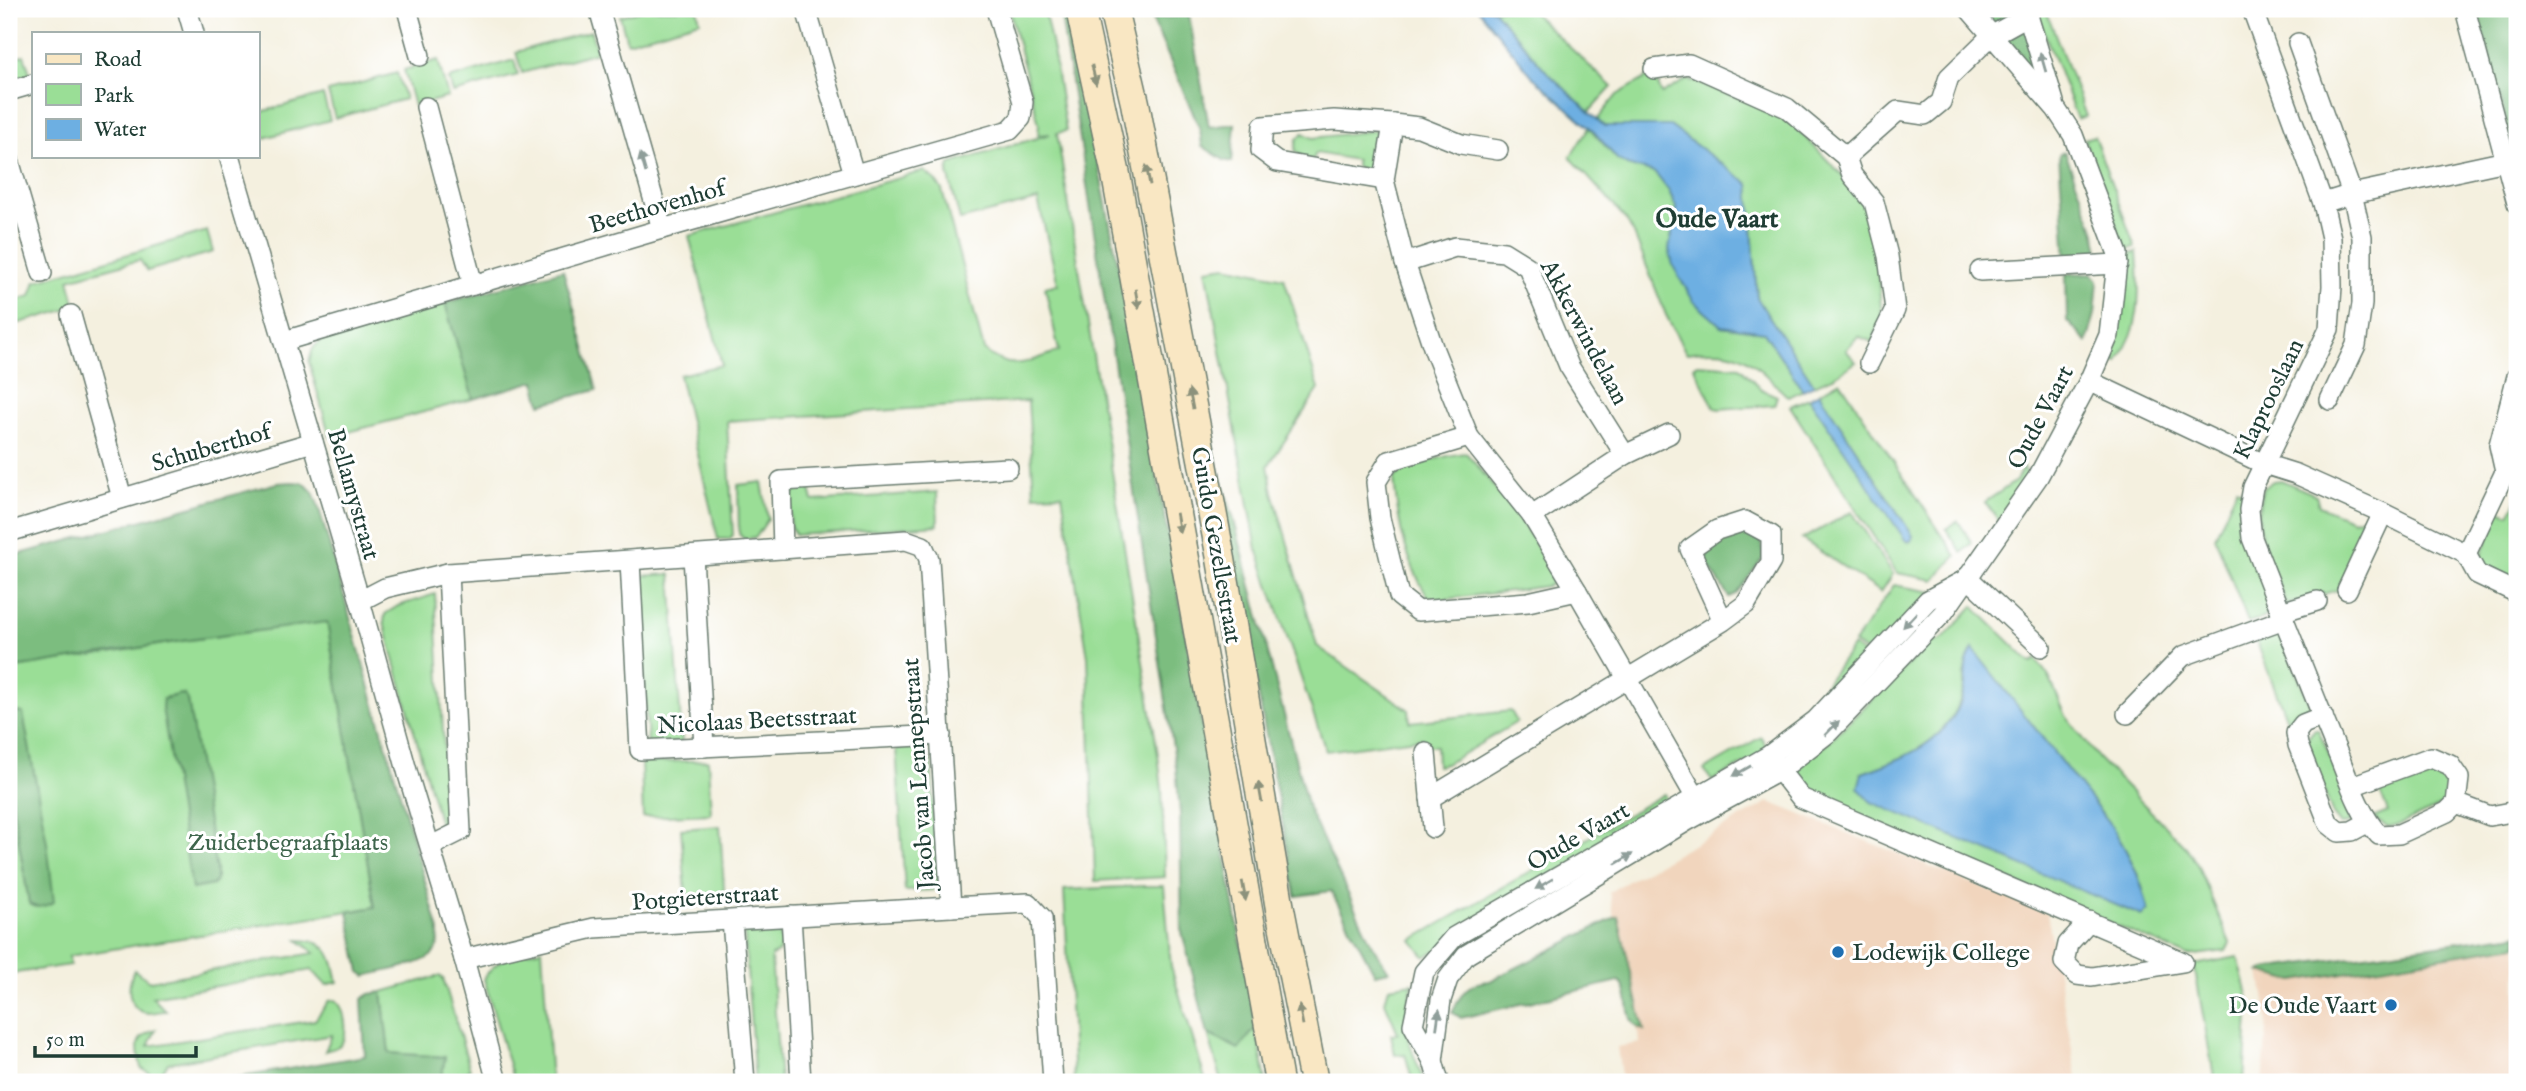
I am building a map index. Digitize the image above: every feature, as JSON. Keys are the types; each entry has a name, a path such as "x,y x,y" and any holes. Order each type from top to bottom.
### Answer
{"main road":[{"name":"Guido Gezellestraat","path":"1080,9 1116,175 1279,1082"},
{"name":"Guido Gezellestraat","path":"1113,9 1135,103 1218,545 1280,909 1314,1082"}],"street":[{"path":"187,9 194,32"},
{"path":"407,9 420,55"},
{"path":"599,9 662,229"},
{"path":"806,9 854,174"},
{"name":"Beethovenhof","path":"284,341 1010,130 1016,125 1023,111 1023,102 996,9"},
{"name":"Oude Vaart","path":"1433,1061 1413,1025 1424,972 1454,937 1828,733 1943,613 2038,477 2089,381 2109,335 2118,254 2073,135 2056,109 1969,9"},
{"name":"Klaprooslaan","path":"2252,9 2323,203 2331,237 2332,286 2329,329 2253,487 2249,510 2252,538 2367,823"},
{"path":"2465,9 2517,203"},
{"name":"Oude Vaart","path":"1992,36 2027,12 2056,109"},
{"path":"1846,157 1898,111 1925,115 1941,102 1949,77 1992,36"},
{"path":"2298,43 2352,194 2362,237 2362,304 2356,345 2330,400"},
{"path":"1654,69 1689,64 1787,108 1846,157 1852,175 1874,202 1888,256 1895,310 1869,363"},
{"path":"9,91 32,84"},
{"path":"426,107 473,285"},
{"path":"1384,180 1277,162 1261,150 1263,126 1334,120 1394,124 1419,127 1461,144 1498,150"},
{"path":"1394,124 1384,180 1405,263 1434,350 1469,438 1532,516 1699,804"},
{"name":"Bellamystraat","path":"230,158 464,959 497,1082"},
{"path":"9,160 42,273"},
{"path":"2323,203 2352,194 2506,161"},
{"name":"Akkerwindelaan","path":"1405,263 1455,247 1504,252 1528,267 1569,366 1625,455"},
{"path":"1980,271 2118,264"},
{"path":"71,315 122,498"},
{"path":"2466,554 2505,472 2499,445 2517,376"},
{"path":"2089,381 2263,464 2296,474 2466,554 2477,574 2517,593"},
{"path":"1532,516 1625,455 1669,434"},
{"path":"1469,438 1389,461 1376,482 1380,519 1399,596 1418,611 1528,602 1577,591"},
{"name":"Schuberthof","path":"9,532 313,442"},
{"path":"360,601 385,588 448,573 783,549 781,481 1008,468"},
{"path":"2347,590 2383,513"},
{"path":"1430,798 1723,621 1746,604 1771,562 1770,535 1745,521 1717,530 1690,549 1723,621"},
{"name":"Jacob van Lennepstraat","path":"783,549 906,540 923,546 929,559 951,907 1028,903 1042,918 1053,1082"},
{"path":"693,556 704,747"},
{"name":"Nicolaas Beetsstraat","path":"630,561 640,750 941,735"},
{"path":"430,846 461,831 448,573"},
{"path":"1966,579 2041,647"},
{"path":"2127,715 2183,656 2317,601"},
{"path":"2323,716 2303,724 2296,733 2298,745 2329,824 2339,832 2352,831 2367,823 2379,835 2399,834 2447,812 2456,803 2459,778 2450,765 2431,757 2352,786"},
{"path":"1426,753 1433,828"},
{"path":"1774,763 1801,798 2089,921 2183,962 2092,976 2077,975 2064,962 2068,944 2089,921"},
{"path":"2456,803 2490,816 2517,811"},
{"name":"Oude Vaart","path":"1433,1061 1441,1000 1448,979 1466,955 1699,804"},
{"name":"Potgieterstraat","path":"464,959 594,928 951,907"},
{"path":"791,916 801,1082"},
{"path":"732,921 745,1082"},
{"path":"1433,1061 1438,1082"}],"shaded area":[{"name":"Lodewijk College","path":"1769,802 2047,913 2078,1082 1622,1082 1617,1047 1640,1043 1609,892"},
{"name":"De Oude Vaart","path":"2517,945 2517,1082 2262,1082 2268,1019 2260,972 2294,981"}],"green space":[{"path":"644,9 697,9 700,21 627,42 620,16"},
{"path":"1009,9 1044,9 1054,56 1066,131 1057,133 1158,755 1165,877 1095,881 1088,657 1062,494 1034,495 1028,401 727,421 733,535 729,539 718,539 679,375 722,365 689,236 924,171 942,190 984,350 1003,362 1012,363 1030,361 1059,351 1045,287 1058,284 1038,200 960,220 948,173 950,164 1050,134 1038,135 1039,124"},
{"path":"1060,9 1067,9 1130,324 1256,1027 1239,1049 1208,1034 1182,932 1180,814 1176,767"},
{"path":"1493,9 1529,9 1612,87 1589,112 1546,71"},
{"path":"1969,9 2026,9 2056,109"},
{"path":"2477,9 2516,9 2517,163"},
{"path":"2046,10 2086,116 2077,119 2037,13"},
{"path":"1189,15 1209,127 1235,124 1232,162 1202,146 1200,129 1152,19"},
{"path":"591,31 597,52 522,73 516,52"},
{"path":"24,55 31,76 9,81 9,59"},
{"path":"438,60 448,97 414,106 404,70"},
{"path":"514,60 518,75 453,93 449,79"},
{"path":"397,73 405,99 335,118 328,92"},
{"path":"1653,74 1662,94 1687,79 1782,113 1841,174 1872,212 1882,317 1872,342 1858,336 1846,350 1856,362 1835,376 1814,385 1757,298 1749,184 1670,126 1604,126 1597,120 1617,95"},
{"path":"323,95 330,120 259,139 259,112"},
{"path":"1589,128 1617,159 1627,165 1655,173 1669,191 1677,209 1669,249 1721,326 1764,332 1803,390 1788,397 1754,365 1733,354 1721,351 1686,353 1666,315 1625,218 1570,157"},
{"path":"1378,130 1374,165 1366,170 1356,167 1356,160 1316,153 1313,160 1301,157 1295,150 1297,139 1303,133 1313,138"},
{"path":"2094,136 2135,247 2125,250 2084,139"},
{"path":"2065,152 2094,229 2099,250 2092,258 2066,259 2059,154"},
{"path":"207,231 213,252 147,271 140,260 69,279 76,307 9,326 9,302 31,296 36,281"},
{"path":"2137,252 2137,312 2133,331 2118,362 2109,357 2122,256"},
{"path":"1226,266 1284,278 1319,389 1268,466 1317,646 1409,710 1410,722 1511,711 1517,722 1446,764 1437,766 1436,746 1425,746 1423,738 1326,751 1257,549 1206,269"},
{"path":"563,270 597,390 541,404 535,381 473,399 445,303"},
{"path":"2092,273 2098,280 2095,314 2087,342 2067,321 2066,274"},
{"path":"445,303 473,399 330,437 309,362 313,348 323,339"},
{"path":"1697,364 1740,367 1761,389 1777,396 1774,405 1718,409 1714,407 1694,367"},
{"path":"1840,381 1956,556 1934,580 1897,573 1790,406 1809,398 1909,542 1913,536 1819,393"},
{"path":"1213,451 1234,520 1308,808 1372,945 1389,971 1375,974 1331,891 1296,896"},
{"path":"1466,453 1532,538 1551,572 1553,583 1548,586 1439,600 1427,596 1403,539 1394,479 1416,465"},
{"path":"2023,466 2028,477 1999,521 1985,502 2016,481"},
{"path":"2281,480 2316,495 2319,506 2353,520 2362,517 2371,526 2344,588 2287,605 2264,548 2259,519 2263,488 2273,481"},
{"path":"762,482 768,519 756,537 744,539 739,534 738,485"},
{"path":"277,483 304,483 313,492 318,505 439,931 437,948 429,957 366,976 360,972 348,912 375,907 327,622 182,641 9,669 9,557"},
{"path":"802,485 809,485 813,501 937,492 938,525 796,535 790,527 791,496"},
{"path":"2237,488 2244,491 2242,522 2248,550 2272,605 2263,618 2248,622 2215,537"},
{"path":"2517,500 2517,584 2486,570 2482,555 2493,526 2490,524 2498,509 2509,514"},
{"path":"1852,512 1893,574 1881,592 1802,539"},
{"path":"1958,521 1972,543 1962,553 1946,529"},
{"path":"1746,529 1762,541 1763,558 1736,594 1729,597 1707,563 1706,551 1721,538"},
{"path":"671,574 682,743 648,745 638,576"},
{"path":"1894,585 1933,592 1872,656 1854,643"},
{"path":"435,594 448,816 447,824 441,828 384,623 385,614 398,606"},
{"path":"1973,606 2031,663 2036,659 2049,677 2066,716 2099,759 2187,848 2198,866 2230,943 2226,951 2187,956 1804,793 1796,784 1795,768 1825,745 1929,644 1943,639","holes":["1973,649 2112,827 2134,867 2148,910 1862,773 1910,754 1937,735 1948,723 1963,691 1965,672"]},
{"name":"Zuiderbegraafplaats","path":"327,621 375,907 69,956 70,965 9,974 9,783 29,903 18,712 9,715 9,669","holes":["175,696 193,889 166,697"]},
{"path":"2271,634 2282,638 2311,707 2310,713 2289,725 2256,640"},
{"path":"1853,646 1870,659 1810,721 1802,712"},
{"path":"185,695 188,700 216,870 216,881 213,885 192,889 162,707 163,699"},
{"path":"23,713 47,843 54,902 41,907 29,903 9,783 9,715"},
{"path":"2318,729 2353,811 2350,822 2341,825 2333,815 2306,740"},
{"path":"1761,737 1769,751 1712,781 1704,770"},
{"path":"917,747 925,752 931,761 938,879 933,890 905,891 896,749"},
{"path":"708,760 711,814 643,817 641,763"},
{"path":"2426,768 2445,780 2448,789 2447,803 2401,824 2387,827 2373,818 2388,812 2379,789 2364,794 2366,788"},
{"path":"1664,794 1670,808 1425,957 1412,940"},
{"path":"720,826 725,904 687,907 681,829"},
{"path":"1164,886 1171,967 1206,1082 1074,1082 1064,890"},
{"path":"1618,916 1644,1030 1632,1022 1626,993 1619,981 1461,1018 1452,1012 1462,994 1471,986 1490,981"},
{"path":"768,927 780,935 782,944 778,953 771,956 780,1082 755,1082 744,928"},
{"path":"2517,934 2517,945 2294,981 2260,972 2265,969"},
{"path":"298,940 316,943 327,950 338,982 326,985 312,970 152,997 166,1011 148,1013 141,1011 132,1002 130,983 134,970 150,981 315,953"},
{"path":"542,949 551,1082 514,1082 484,979 502,960"},
{"path":"2238,957 2249,999 2244,1082 2215,1082 2194,965"},
{"path":"439,976 443,978 470,1069 467,1072 442,1076 444,1057 389,1053 382,992"},
{"path":"1413,983 1407,1012 1408,1034 1424,1082 1412,1079 1405,1054 1395,1055 1391,1034 1398,1033 1385,1002 1389,987"},
{"path":"382,992 389,1053 445,1057 442,1076 429,1082 212,1082 365,1056 362,999"},
{"path":"336,1000 342,1009 345,1028 341,1044 335,1048 325,1051 332,1035 168,1063 158,1078 141,1068 138,1044 143,1036 156,1030 148,1046 315,1020 329,1001"},
{"path":"1256,1027 1266,1082 1222,1082 1208,1034 1239,1049"}],"water":[{"path":"1478,9 1493,9 1546,71 1604,126 1670,126 1749,184 1757,298 1814,385 1803,390 1764,332 1721,326 1694,302 1673,266 1669,249 1677,209 1669,191 1655,173 1627,165 1617,159 1595,133 1533,77"},
{"path":"1819,393 1913,536 1911,541 1906,541 1809,398"},
{"path":"1973,649 2112,827 2142,888 2148,910 2142,916 1871,802 1858,788 1862,773 1895,761 1925,745 1949,722 1964,691 1966,666"}],"place":[{"name":"Lodewijk College","path":"1838,952"},
{"name":"De Oude Vaart","path":"2391,1005"}],"district":[{"name":"Oude Vaart","path":"1717,218"}]}
